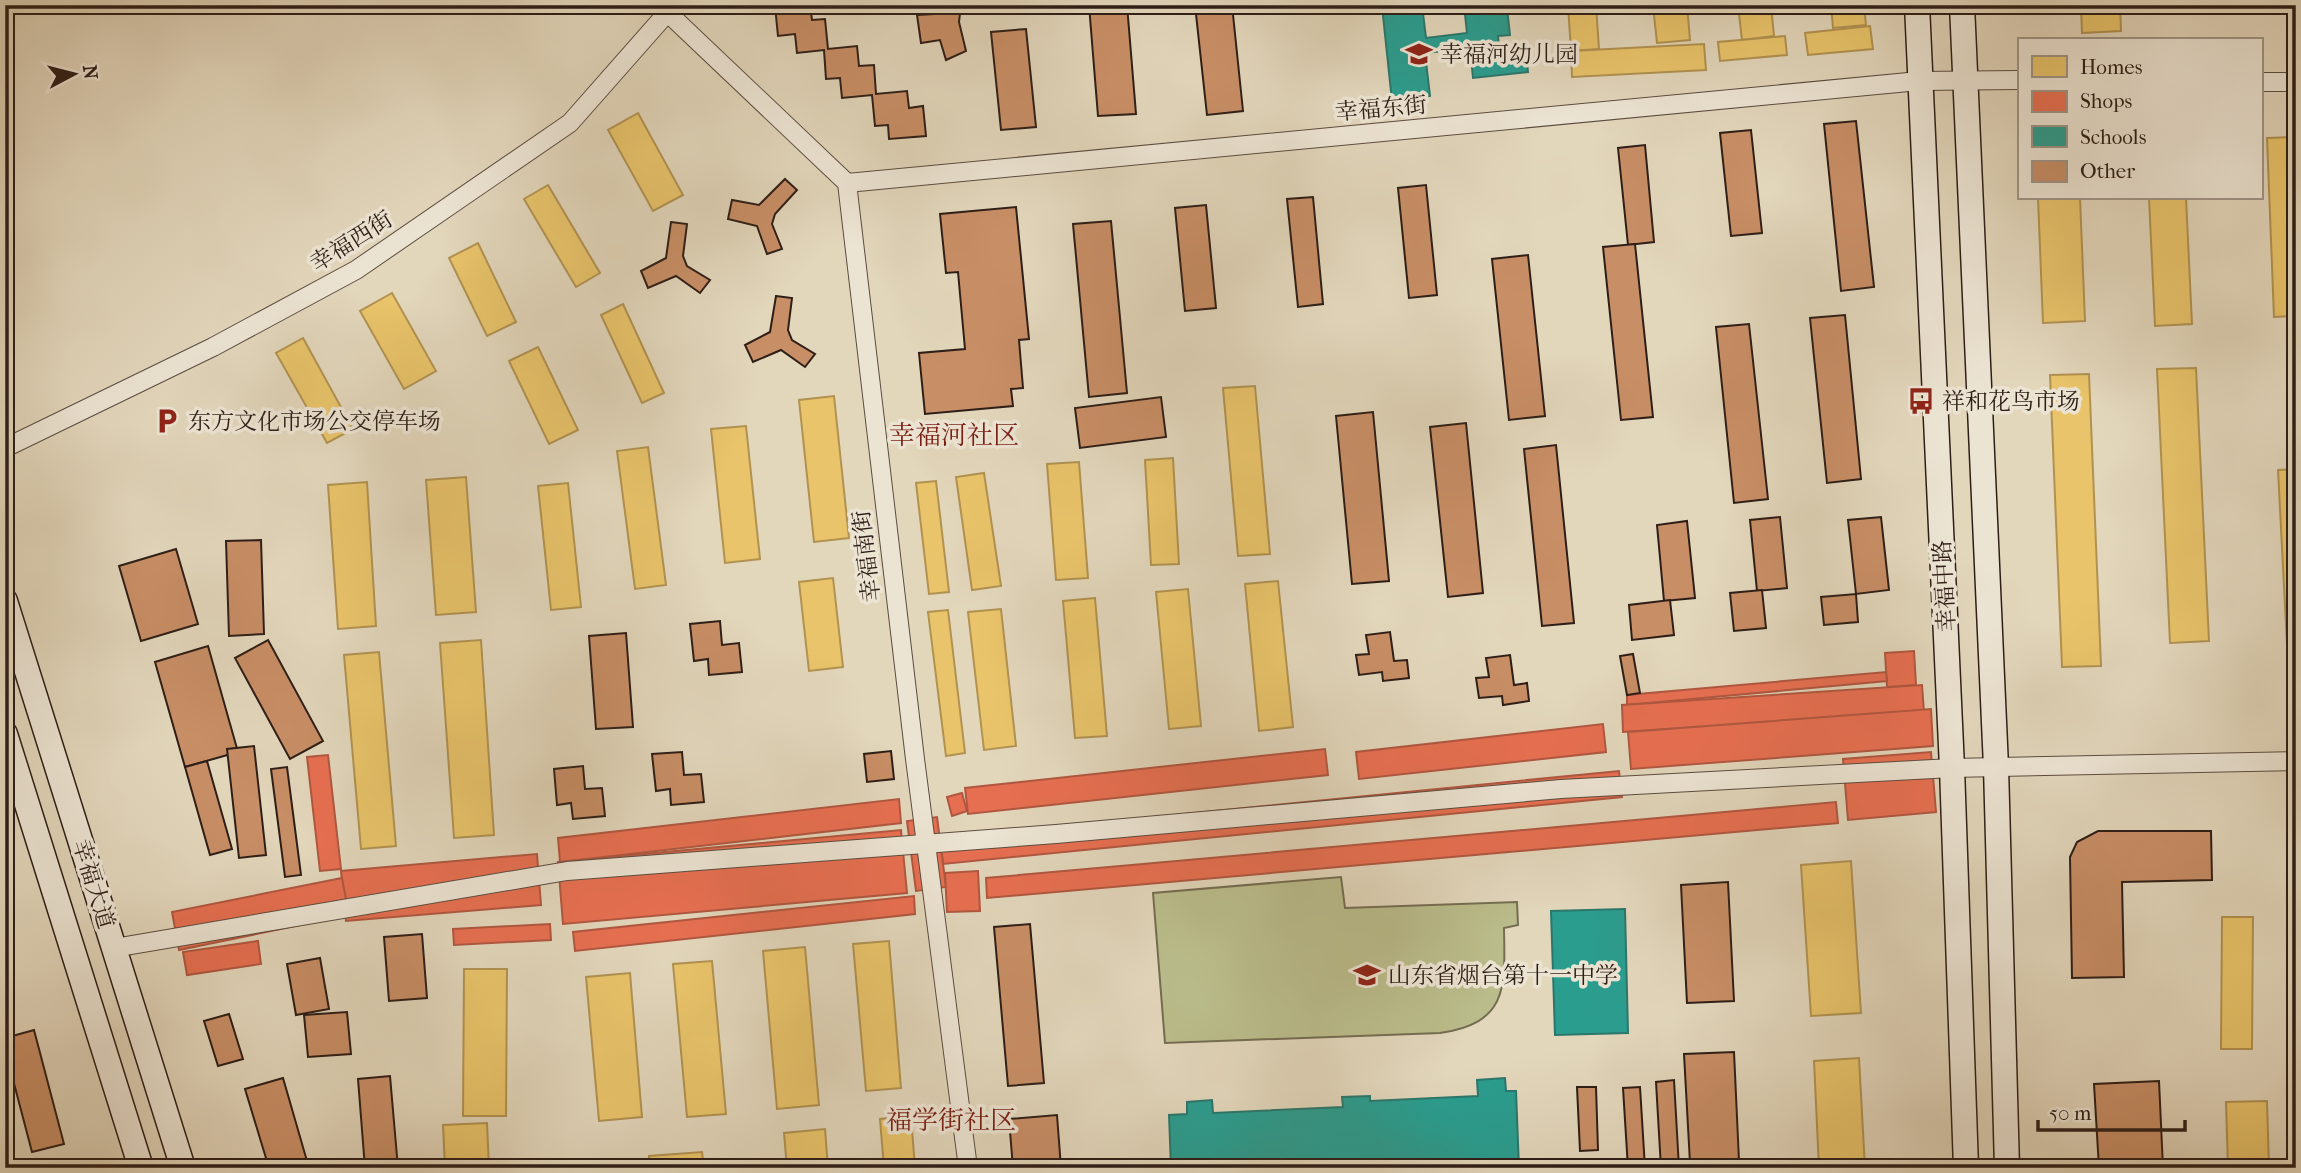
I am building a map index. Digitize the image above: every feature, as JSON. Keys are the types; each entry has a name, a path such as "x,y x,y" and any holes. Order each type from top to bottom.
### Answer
{"main road":[{"name":"幸福中路","path":"1917,5 1952,768 1966,1168"},
{"name":"幸福中路","path":"1962,5 1996,767 2007,1168"},
{"name":"幸福大道","path":"5,601 183,1168"},
{"name":"幸福大道","path":"5,734 141,1168"}],"street":[{"path":"671,9 847,183"},
{"name":"幸福西街","path":"5,447 213,347 356,270 570,123 671,9"},
{"name":"幸福东街","path":"847,183 1919,81 2018,80"},
{"path":"2262,82 2296,82"},
{"name":"幸福南街","path":"847,183 927,855 968,1168"},
{"path":"114,948 567,871 1069,833 1561,789 1952,768 2296,761"}],"green space":[{"path":"1341,877 1345,908 1517,902 1518,925 1504,928 1502,984 1491,1011 1479,1021 1463,1028 1440,1033 1165,1043 1153,893"}],"building: Homes":[{"path":"1568,5 1596,5 1599,49 1571,51"},
{"path":"1653,5 1687,5 1690,40 1657,43"},
{"path":"1738,5 1771,5 1774,36 1742,40"},
{"path":"1831,5 1864,5 1866,25 1833,28"},
{"path":"2081,5 2120,5 2121,31 2082,33"},
{"path":"2209,5 2246,5 2246,14 2209,14"},
{"path":"1870,26 1873,49 1808,55 1805,33"},
{"path":"1785,36 1787,55 1720,61 1718,42"},
{"path":"1704,44 1706,70 1572,77 1571,51"},
{"path":"638,113 683,195 653,211 608,130"},
{"path":"2296,137 2296,316 2274,317 2267,138"},
{"path":"548,185 600,273 576,287 524,199"},
{"path":"2038,200 2080,200 2085,321 2043,323"},
{"path":"2149,200 2186,200 2192,324 2155,326"},
{"path":"478,243 516,322 487,336 449,258"},
{"path":"392,293 436,371 404,389 360,311"},
{"path":"623,304 664,393 642,403 601,315"},
{"path":"303,338 353,429 327,443 276,353"},
{"path":"538,347 578,430 549,444 509,361"},
{"path":"2196,368 2209,641 2170,643 2157,369"},
{"path":"2089,374 2101,666 2062,667 2050,375"},
{"path":"1255,386 1270,554 1238,556 1223,388"},
{"path":"834,396 849,538 814,542 799,400"},
{"path":"746,426 760,559 725,563 711,429"},
{"path":"648,447 666,585 635,589 617,451"},
{"path":"1173,458 1179,564 1151,565 1145,460"},
{"path":"1079,462 1088,578 1056,580 1047,464"},
{"path":"2296,469 2296,683 2289,683 2278,470"},
{"path":"984,473 1001,586 972,590 956,477"},
{"path":"466,477 476,612 436,615 426,480"},
{"path":"936,481 949,592 929,594 916,483"},
{"path":"367,482 376,626 338,629 328,485"},
{"path":"568,483 581,607 551,610 538,486"},
{"path":"833,578 843,667 809,671 799,582"},
{"path":"1278,581 1293,727 1259,731 1245,584"},
{"path":"1188,589 1201,726 1169,729 1156,592"},
{"path":"1095,598 1107,736 1075,738 1063,601"},
{"path":"1001,609 1016,746 984,750 968,612"},
{"path":"948,610 965,753 946,756 928,612"},
{"path":"481,640 494,835 454,838 440,643"},
{"path":"379,652 396,846 361,849 344,655"},
{"path":"1851,861 1861,1013 1811,1016 1801,865"},
{"path":"2222,917 2253,917 2252,1049 2221,1049"},
{"path":"889,941 901,1088 866,1091 853,944"},
{"path":"805,947 819,1105 777,1109 763,951"},
{"path":"712,961 726,1114 687,1117 673,964"},
{"path":"464,969 507,969 506,1116 463,1116"},
{"path":"630,973 642,1117 599,1121 586,977"},
{"path":"1859,1058 1865,1168 1819,1168 1814,1061"},
{"path":"2267,1101 2269,1168 2228,1168 2226,1102"},
{"path":"911,1116 915,1168 884,1168 880,1119"},
{"path":"487,1123 489,1168 445,1168 443,1125"},
{"path":"825,1129 828,1168 787,1168 784,1133"},
{"path":"702,1152 704,1168 650,1168 649,1156"}],"building: Shops":[{"path":"1914,651 1916,685 1887,687 1885,653"},
{"path":"1886,672 1887,681 1627,705 1627,695"},
{"path":"1922,685 1924,712 1623,732 1622,705"},
{"path":"1931,709 1933,746 1631,769 1628,732"},
{"path":"1603,724 1606,752 1359,779 1356,752"},
{"path":"1325,749 1328,775 968,814 965,788"},
{"path":"1931,752 1936,812 1848,820 1843,759"},
{"path":"328,755 341,869 320,871 307,757"},
{"path":"1619,771 1622,797 943,864 940,838"},
{"path":"962,793 967,811 952,816 947,797"},
{"path":"899,799 901,823 560,862 558,838"},
{"path":"1836,802 1838,823 987,898 986,878"},
{"path":"937,817 946,887 916,891 907,821"},
{"path":"901,830 907,893 563,924 558,862"},
{"path":"537,854 541,905 346,921 341,871"},
{"path":"978,871 980,911 947,912 945,873"},
{"path":"342,878 349,915 179,950 172,912"},
{"path":"914,896 915,914 575,951 573,932"},
{"path":"550,924 551,940 454,945 453,929"},
{"path":"258,941 261,964 187,975 183,952"}],"building: Schools":[{"path":"1369,5 1422,5 1426,38 1467,33 1464,5 1517,5 1507,7 1510,35 1498,36 1500,55 1526,55 1528,72 1473,78 1470,48 1425,53 1430,96 1392,101 1382,6"},
{"path":"1625,909 1628,1033 1555,1035 1551,911"},
{"path":"1505,1078 1506,1091 1516,1091 1519,1168 1171,1168 1169,1115 1187,1114 1187,1102 1212,1100 1213,1113 1343,1107 1342,1097 1370,1096 1370,1101 1478,1096 1477,1080"}],"building: Other":[{"path":"810,5 812,20 825,19 828,49 857,46 859,66 874,65 876,94 907,91 909,108 923,106 926,136 889,139 888,125 875,126 872,95 842,98 840,78 826,79 824,50 797,53 795,34 778,36 775,6"},
{"path":"936,5 961,5 959,22 966,51 946,60 940,40 921,43 917,15 934,14"},
{"path":"1089,5 1127,5 1136,114 1098,116"},
{"path":"1195,5 1232,5 1243,111 1207,115"},
{"path":"1026,29 1036,127 1001,130 991,32"},
{"path":"1856,121 1874,287 1841,291 1824,124"},
{"path":"1751,130 1762,233 1731,236 1720,133"},
{"path":"1645,145 1654,242 1628,245 1618,148"},
{"path":"785,179 797,190 775,214 772,224 782,249 767,254 757,226 728,219 732,200 759,205"},
{"path":"1426,185 1437,295 1409,298 1398,188"},
{"path":"1313,197 1323,304 1298,307 1287,199"},
{"path":"1206,205 1216,308 1185,311 1175,208"},
{"path":"1016,207 1029,339 1019,340 1023,388 1011,389 1013,406 925,414 919,353 965,349 958,272 946,273 940,214"},
{"path":"1111,221 1127,393 1089,397 1073,224"},
{"path":"671,222 687,224 683,256 687,266 710,280 700,293 676,276 648,288 641,271 666,258"},
{"path":"1635,244 1653,417 1621,420 1603,247"},
{"path":"1528,255 1545,416 1509,420 1492,259"},
{"path":"776,296 792,298 788,330 792,340 815,354 805,367 781,350 753,362 745,345 770,332"},
{"path":"1845,315 1861,479 1827,483 1810,318"},
{"path":"1749,324 1768,499 1734,503 1716,327"},
{"path":"1161,397 1166,437 1080,448 1075,408"},
{"path":"1373,412 1389,581 1352,584 1336,416"},
{"path":"1466,423 1483,593 1448,597 1430,427"},
{"path":"1556,445 1574,623 1542,626 1524,449"},
{"path":"1780,517 1787,588 1757,591 1750,520"},
{"path":"1881,517 1889,590 1856,594 1848,520"},
{"path":"1687,521 1695,598 1664,601 1657,525"},
{"path":"261,540 264,634 229,636 226,541"},
{"path":"176,549 198,624 141,641 119,566"},
{"path":"1762,590 1766,628 1734,631 1730,593"},
{"path":"1856,594 1858,622 1824,625 1821,597"},
{"path":"1670,600 1674,635 1632,640 1629,605"},
{"path":"720,621 722,645 739,643 742,672 709,675 708,659 694,661 690,624"},
{"path":"1390,632 1394,661 1407,660 1409,678 1383,681 1382,672 1359,675 1356,655 1369,654 1366,635"},
{"path":"626,633 633,727 596,729 589,636"},
{"path":"268,640 323,741 290,759 235,658"},
{"path":"208,646 238,752 185,767 155,662"},
{"path":"1633,654 1640,693 1627,695 1620,656"},
{"path":"1510,655 1514,685 1527,683 1529,701 1503,705 1502,696 1479,698 1476,678 1489,677 1486,658"},
{"path":"254,746 266,855 239,858 227,749"},
{"path":"891,751 894,779 867,782 864,754"},
{"path":"682,752 684,775 701,774 704,802 671,805 670,789 656,791 652,754"},
{"path":"207,761 232,849 210,855 185,767"},
{"path":"583,766 585,789 602,788 605,816 573,819 571,803 557,805 554,769"},
{"path":"287,767 301,875 285,877 271,769"},
{"path":"2098,831 2211,831 2212,880 2122,882 2124,977 2072,978 2070,857 2077,842"},
{"path":"1728,882 1734,1001 1687,1003 1681,885"},
{"path":"1030,924 1044,1083 1008,1086 994,927"},
{"path":"422,934 427,998 389,1001 384,937"},
{"path":"320,958 329,1009 296,1015 287,964"},
{"path":"347,1012 351,1054 308,1057 304,1015"},
{"path":"229,1014 243,1059 218,1066 204,1021"},
{"path":"34,1030 64,1144 32,1152 5,1049 5,1038"},
{"path":"1734,1052 1739,1161 1690,1163 1684,1054"},
{"path":"390,1076 398,1168 365,1168 358,1079"},
{"path":"283,1078 309,1168 269,1168 245,1089"},
{"path":"1674,1080 1679,1168 1661,1168 1656,1082"},
{"path":"2159,1081 2163,1168 2099,1168 2094,1084"},
{"path":"1577,1087 1596,1087 1598,1150 1580,1151"},
{"path":"1640,1087 1645,1168 1628,1168 1623,1088"},
{"path":"1057,1115 1061,1168 1013,1168 1009,1119"}],"place":[{"name":"幸福河幼儿园","path":"1419,54"},
{"name":"祥和花鸟市场","path":"1921,401"},
{"name":"东方文化市场公交停车场","path":"167,421"},
{"name":"山东省烟台第十一中学","path":"1367,975"}],"district":[{"name":"幸福河社区","path":"954,435"},
{"name":"福学街社区","path":"951,1120"}]}
